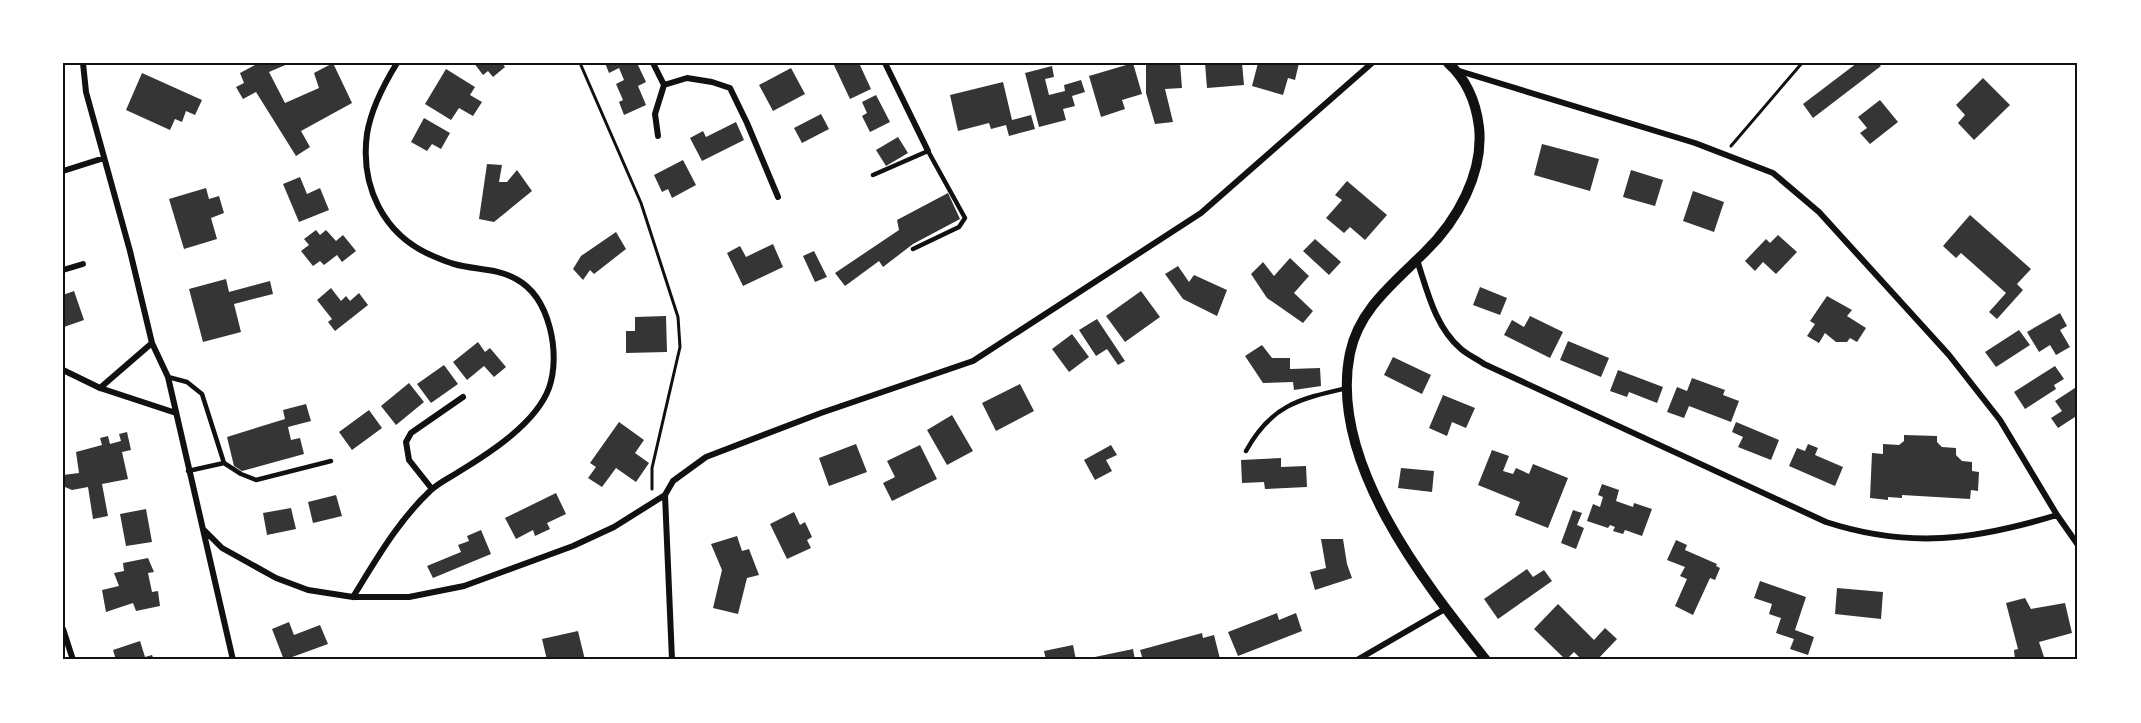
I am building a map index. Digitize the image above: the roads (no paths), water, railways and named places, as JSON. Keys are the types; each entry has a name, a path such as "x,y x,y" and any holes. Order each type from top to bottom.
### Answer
{"street":[{"path":"83,63 86,92 152,343 168,378 233,660"},
{"path":"353,597 406,515 432,489 492,451 530,418 549,389 554,355 550,327 538,297 517,279 494,271 455,264 430,255 411,243 391,225 374,201 366,172 367,132 382,89 397,63"},
{"path":"653,63 664,85 655,114 658,136"},
{"path":"885,63 928,151"},
{"path":"205,531 222,548 276,578 308,590 353,597 409,597 464,586 573,546 614,527 665,495 673,481 706,457 973,361 1201,213 1372,63"},
{"path":"1452,67 1695,143 1773,173 1802,196 1949,355 2000,420 2057,515 2078,545"},
{"path":"1452,67 1469,92 1478,119 1480,148 1470,185 1456,213 1436,240 1381,294 1360,325 1350,353 1347,388 1354,435 1375,495 1393,531 1445,609 1486,660"},
{"path":"664,85 687,78 730,88 778,197"},
{"path":"63,171 104,158"},
{"path":"1417,260 1429,297 1443,328 1460,348 1484,364 1826,522 1878,535 1934,539 1971,536 2016,527 2057,515"},
{"path":"63,270 83,264"},
{"path":"100,388 152,343"},
{"path":"63,370 100,388 176,413"},
{"path":"432,489 409,460 406,442 411,433 463,397"},
{"path":"665,495 672,660"},
{"path":"1357,660 1445,609"},
{"path":"63,629 73,660"}],"lane":[{"path":"873,175 928,151 965,218 959,227 913,249"},
{"path":"168,378 187,382 202,394 224,463 241,474 256,480 331,461"},
{"path":"1246,451 1264,423 1275,414 1311,396 1347,388"},
{"path":"188,471 224,463"}]}
